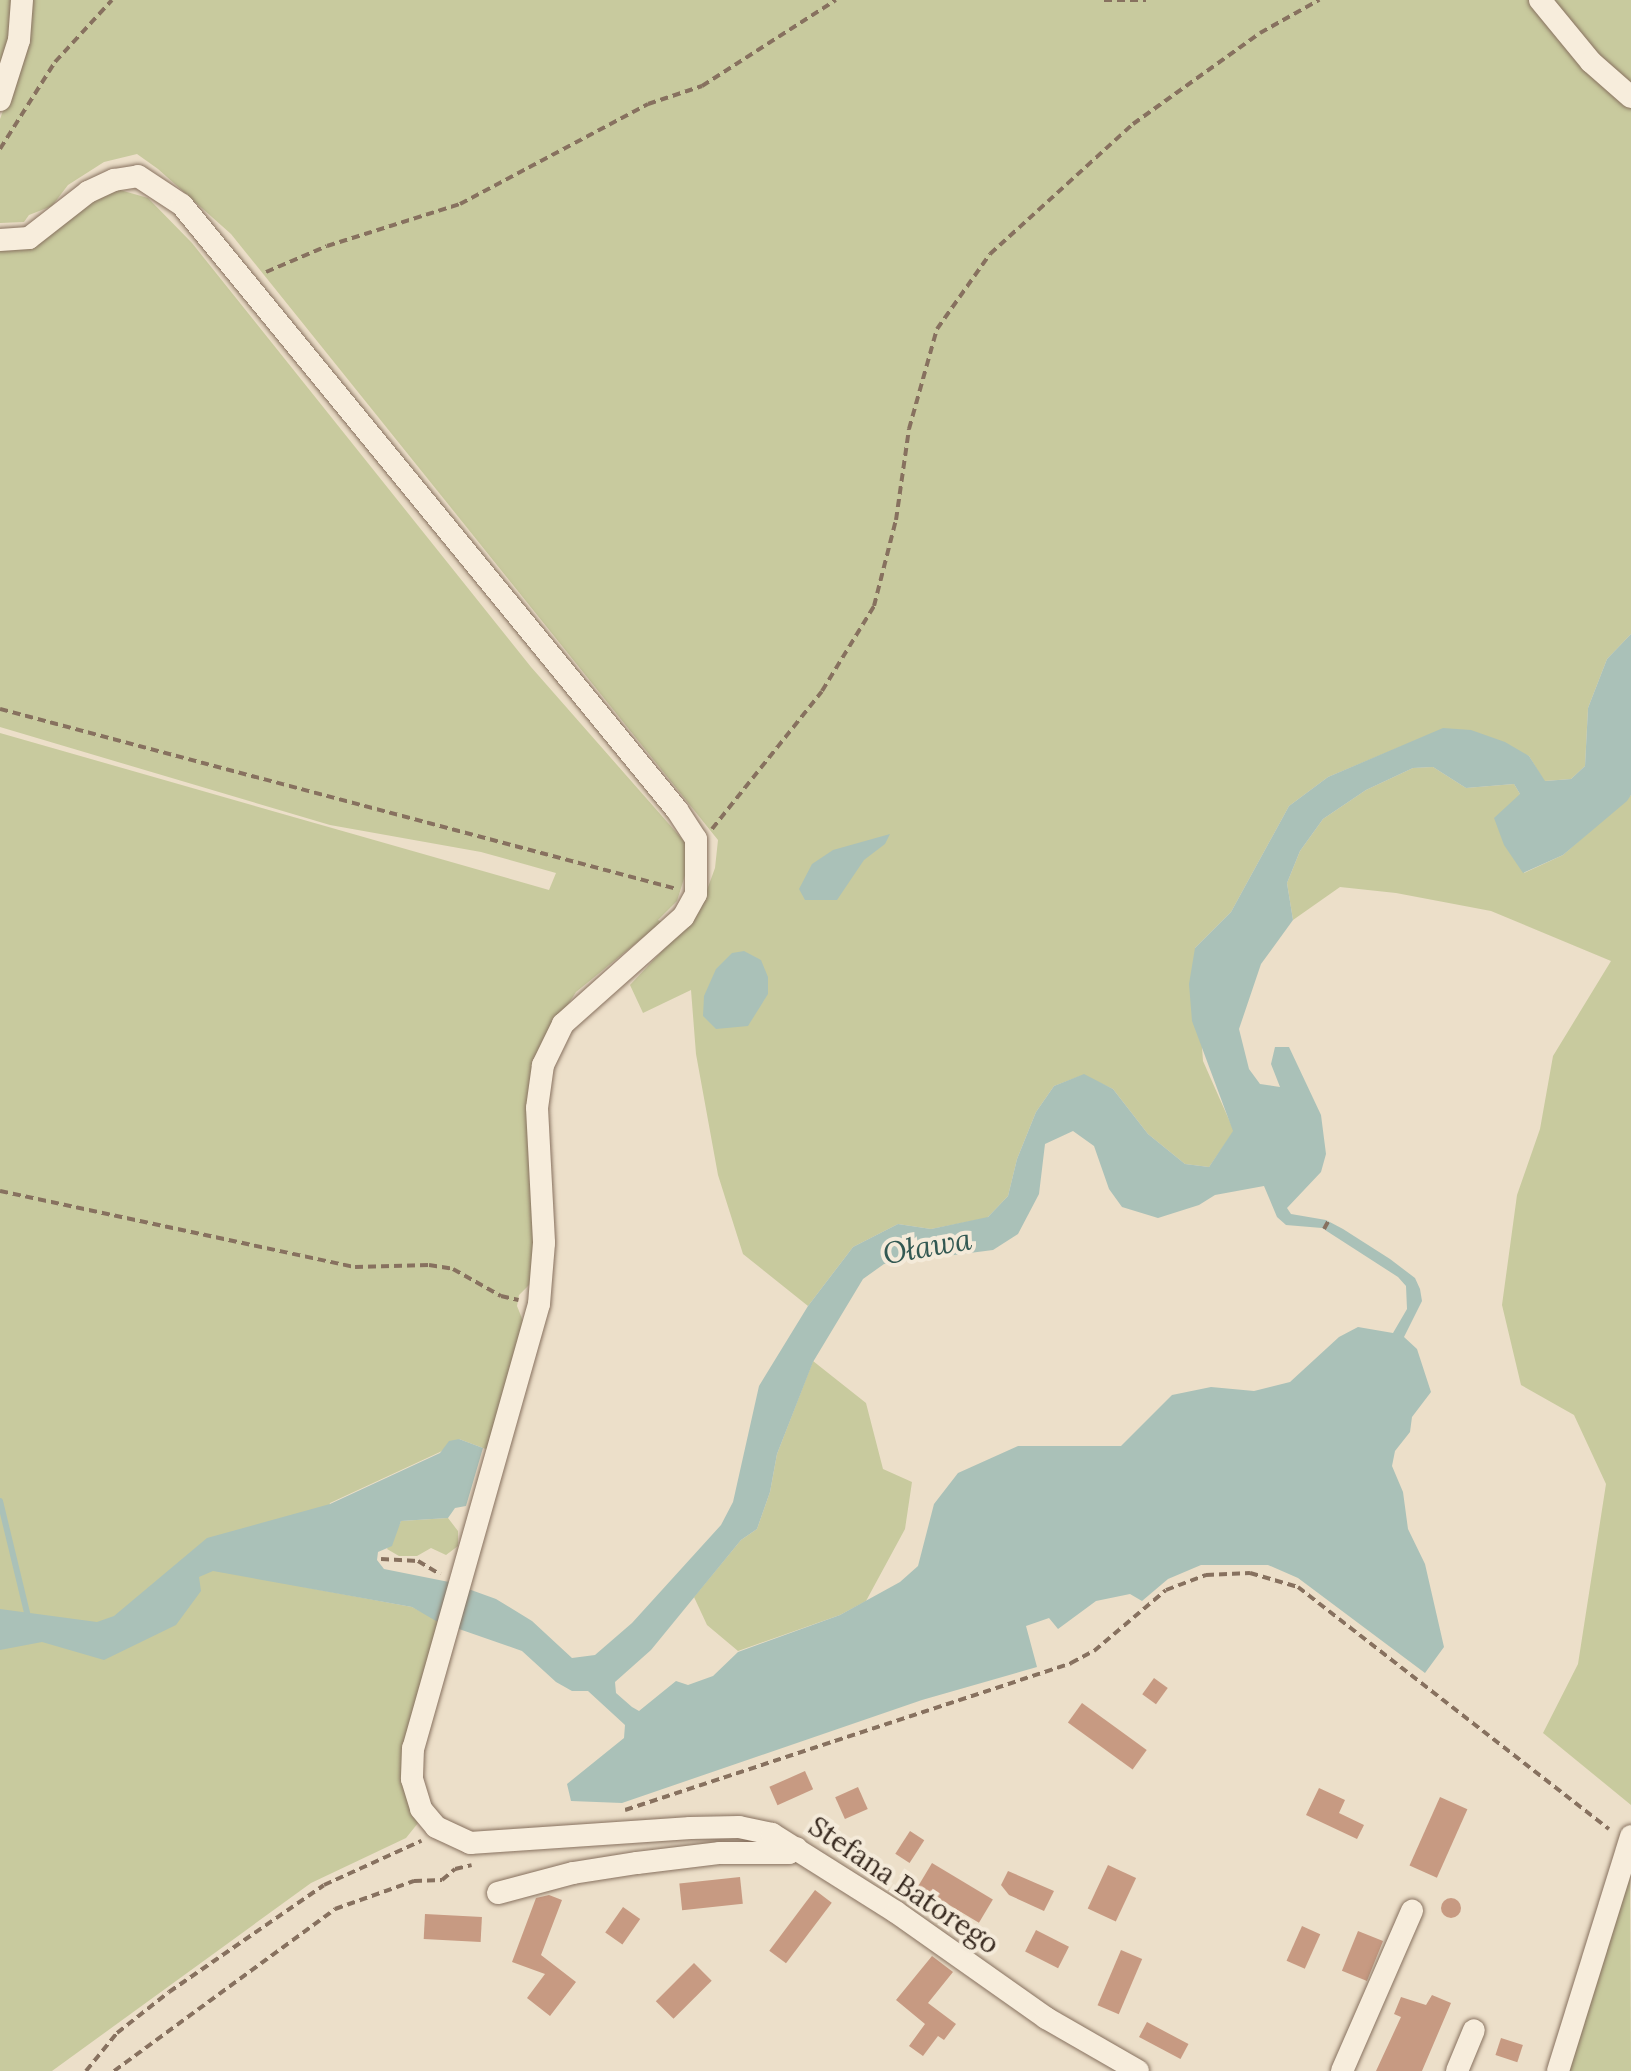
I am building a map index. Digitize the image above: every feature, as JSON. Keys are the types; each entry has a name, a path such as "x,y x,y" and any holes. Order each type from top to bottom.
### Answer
{"street":[{"path":"0,100 19,40 22,0"},
{"path":"1540,0 1590,62 1631,97"},
{"path":"0,240 29,238 88,192 138,176 182,205 677,810 705,833 696,894 684,917 563,1024 543,1065 537,1108 544,1243 539,1304 413,1748 416,1798 436,1827"},
{"name":"Stefana Batorego","path":"436,1827 470,1842 738,1827 772,1834 1046,2018 1138,2071"},
{"path":"1558,2071 1630,1840"},
{"path":"498,1893 573,1872 720,1853 788,1853 797,1848"},
{"path":"1342,2071 1412,1911"},
{"path":"1457,2071 1474,2030"}],"path":[{"path":"0,149 55,62 112,0"},
{"path":"248,285 268,270 314,251 460,204 648,104 702,86 836,0"},
{"path":"1104,0 1146,0"},
{"path":"705,833 721,822 822,691 874,606 896,520 909,429 937,329 990,254 1133,124 1260,34 1319,0"},
{"path":"0,709 696,894"},
{"path":"0,1191 355,1268 429,1265 453,1269 501,1296 518,1299"},
{"path":"1324,1230 1330,1220"},
{"path":"381,1559 418,1561 436,1574 464,1578"},
{"path":"597,1834 596,1820 1070,1663 1094,1651 1166,1590 1206,1575 1250,1573 1298,1587 1630,1840"},
{"path":"86,2071 116,2034 168,1992 324,1886 417,1844 436,1827"},
{"path":"114,2071 335,1909 414,1881 442,1880 455,1869 485,1862"}],"green space":[{"path":"0,0 13,0 10,35 0,68"},
{"path":"29,0 1631,0 1631,634 1607,659 1588,708 1585,766 1571,779 1544,781 1529,756 1443,729 1328,777 1289,806 1231,912 1195,948 1203,1061 1234,1131 1209,1167 1185,1164 1148,1134 1113,1089 1083,1075 1054,1086 1036,1112 1017,1159 1008,1196 987,1218 931,1229 898,1224 853,1247 808,1306 743,1254 718,1175 696,1054 691,990 643,1013 630,985 699,912 715,868 718,840 231,234 158,169 137,154 104,162 68,185 52,206 29,215 24,222 0,223 0,119 23,57"},
{"path":"120,190 148,198 192,243 531,667 690,848 690,859 677,901 658,920 662,922 576,992 544,1042 534,1280 519,1295 517,1306 525,1326 491,1451 459,1439 440,1452 330,1503 304,1587 412,1607 442,1622 406,1745 418,1823 406,1838 311,1883 52,2071 0,2071 0,733 549,890 556,873 481,852 330,825 0,727 0,248 84,202"},
{"path":"1433,767 1466,788 1514,784 1520,794 1524,873 1563,855 1631,795 1631,1805 1543,1733 1578,1664 1606,1484 1574,1415 1521,1385 1502,1305 1517,1195 1540,1129 1553,1056 1611,961 1491,911 1396,893 1340,887 1293,920 1287,883 1300,851 1323,819 1366,790 1413,768"},
{"path":"813,1361 866,1403 883,1469 912,1482 905,1529 866,1601 840,1615 738,1651 707,1625 694,1597 741,1540 757,1529 770,1492 777,1454"},
{"path":"448,1518 458,1531 458,1546 446,1555 431,1548 417,1556 399,1556 387,1549 401,1521"},
{"path":"1630,1876 1631,2071 1569,2071"}],"water":[{"name":"Oława","path":"1631,634 1631,795 1627,801 1563,855 1523,873 1504,845 1494,818 1520,794 1514,784 1466,788 1433,767 1413,768 1366,790 1323,819 1300,851 1287,883 1293,920 1261,964 1239,1029 1249,1069 1260,1084 1280,1087 1271,1064 1275,1047 1289,1047 1321,1115 1326,1154 1321,1172 1287,1208 1291,1214 1326,1220 1343,1229 1415,1278 1420,1289 1422,1301 1404,1337 1417,1349 1431,1392 1412,1417 1410,1432 1395,1451 1392,1466 1403,1492 1408,1529 1425,1564 1444,1647 1425,1673 1298,1578 1268,1565 1201,1565 1168,1579 1142,1601 1130,1594 1096,1601 1058,1629 1049,1618 1026,1626 1037,1667 922,1700 622,1803 571,1801 567,1784 624,1738 625,1725 588,1691 572,1691 556,1682 522,1651 436,1621 412,1607 213,1571 199,1577 201,1591 176,1625 104,1660 42,1642 0,1650 0,1609 97,1622 114,1616 207,1538 330,1504 440,1453 449,1441 459,1439 483,1448 466,1506 455,1508 448,1518 401,1521 392,1546 378,1552 377,1560 384,1569 449,1582 496,1599 532,1621 572,1658 595,1655 632,1623 721,1525 733,1502 759,1386 808,1306 853,1247 898,1224 931,1229 988,1217 1008,1196 1017,1159 1036,1112 1054,1086 1084,1074 1113,1089 1148,1134 1185,1164 1209,1167 1233,1131 1192,1021 1189,984 1195,948 1231,912 1289,806 1328,777 1443,728 1471,730 1505,742 1529,756 1545,781 1571,779 1585,766 1588,708 1607,659","holes":["1073,1131 1094,1146 1109,1189 1122,1207 1158,1218 1199,1205 1215,1195 1264,1186 1277,1217 1286,1225 1322,1228 1398,1277 1406,1286 1407,1309 1393,1333 1358,1327 1339,1337 1290,1382 1254,1391 1211,1387 1172,1395 1121,1446 1018,1446 958,1473 934,1504 918,1566 900,1582 840,1615 738,1652 713,1676 688,1685 676,1681 639,1711 632,1707 616,1693 615,1682 651,1650 741,1540 757,1529 770,1492 777,1454 813,1362 863,1279 884,1264 993,1250 1018,1234 1039,1194 1045,1144"]},
{"path":"890,834 885,844 864,860 837,900 805,900 799,889 812,864 833,850"},
{"path":"744,951 761,960 768,977 768,994 748,1026 716,1029 703,1016 704,996 716,969 732,953"}],"building":[{"path":"1154,1678 1168,1688 1156,1704 1142,1694"},
{"path":"1082,1703 1147,1750 1133,1769 1068,1722"},
{"path":"805,1771 813,1789 778,1805 769,1787"},
{"path":"858,1787 868,1809 845,1819 835,1797"},
{"path":"1319,1788 1345,1800 1339,1813 1364,1825 1357,1839 1306,1815"},
{"path":"1440,1797 1467,1809 1437,1878 1409,1866"},
{"path":"910,1831 924,1840 910,1863 895,1854"},
{"path":"932,1863 993,1900 979,1923 918,1886"},
{"path":"1108,1865 1136,1878 1116,1922 1088,1909"},
{"path":"1008,1871 1054,1891 1044,1911 1009,1895 1001,1885"},
{"path":"740,1877 743,1904 682,1910 679,1883"},
{"path":"815,1890 832,1903 786,1963 769,1951"},
{"path":"549,1895 562,1900 541,1955 576,1982 550,2016 527,1998 545,1974 512,1962 536,1898"},
{"path":"1451,1898 1461,1908 1451,1918 1441,1908"},
{"path":"623,1907 640,1919 622,1944 605,1932"},
{"path":"425,1914 482,1917 481,1942 424,1939"},
{"path":"1302,1926 1320,1934 1305,1969 1287,1961"},
{"path":"1036,1930 1069,1947 1058,1968 1025,1951"},
{"path":"1358,1931 1383,1941 1367,1981 1342,1971"},
{"path":"1121,1950 1142,1959 1119,2014 1098,2005"},
{"path":"932,1956 953,1972 928,2003 956,2024 944,2040 938,2036 923,2056 909,2046 925,2024 896,2000"},
{"path":"694,1963 712,1981 673,2019 656,2001"},
{"path":"1432,1995 1451,2003 1422,2071 1376,2071 1401,2017 1394,2014 1401,1997 1426,2005"},
{"path":"1147,2022 1188,2044 1181,2059 1139,2037"},
{"path":"1501,2038 1523,2045 1517,2062 1495,2055"}],"waterway":[{"path":"0,1501 27,1613"}]}
